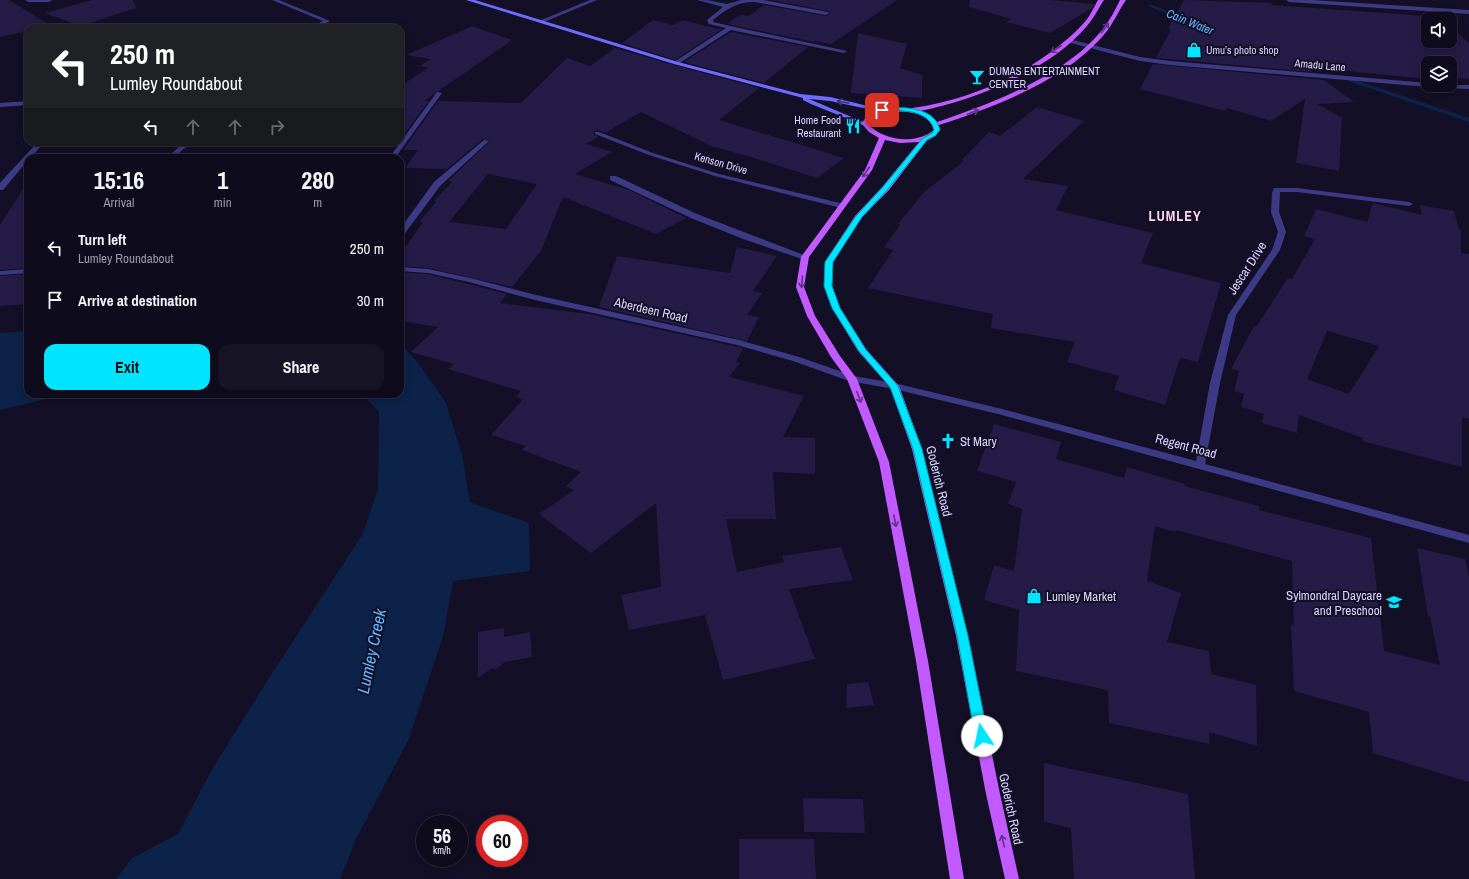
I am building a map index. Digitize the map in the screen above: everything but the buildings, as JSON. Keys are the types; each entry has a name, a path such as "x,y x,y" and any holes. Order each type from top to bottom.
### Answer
{"main road":[{"path":"469,0 676,62 800,96 830,99 882,110 912,110 950,102 993,87 1069,41 1085,25 1101,0"},
{"path":"912,110 930,117 936,124 973,112 1017,93 1050,74 1090,46 1105,30 1123,0"},
{"path":"800,96 813,103 865,124 869,130 883,137 898,140 925,139"},
{"path":"865,124 866,118 882,110"},
{"name":"Goderich Road","path":"936,124 937,130 933,135 925,139 886,188 859,216 829,262 828,286 836,308 863,351 894,386 917,449 962,636 993,794 1012,879"},
{"path":"883,137 868,170 805,257 800,287 811,316 836,357 852,378 884,462 922,661 957,879"}],"street":[{"path":"28,0 49,0"},
{"path":"275,0 327,21 321,24"},
{"path":"542,21 594,0"},
{"path":"700,0 727,6"},
{"path":"826,13 755,0 746,0 727,6 710,20 711,23 730,28 844,51"},
{"path":"1289,0 1469,12"},
{"path":"676,62 730,28"},
{"name":"Amadu Lane","path":"1069,41 1140,59 1170,63 1421,84"},
{"path":"1457,86 1469,87"},
{"path":"404,141 439,93"},
{"path":"0,105 24,103"},
{"name":"Kenson Drive","path":"597,133 651,154 717,175 841,206"},
{"path":"404,229 437,184 486,141"},
{"path":"30,154 38,146"},
{"path":"174,154 184,146"},
{"path":"0,188 24,160"},
{"path":"613,178 694,216 746,237 805,257"},
{"name":"Jescar Drive","path":"1200,465 1215,383 1232,315 1276,250 1282,232 1275,212 1277,190 1297,190 1409,204"},
{"name":"Aberdeen Road","path":"404,269 428,271 470,280 535,297 740,343 796,358 852,378 894,386"},
{"path":"0,273 24,271"},
{"name":"Regent Road","path":"894,386 1002,412 1469,539"}],"water":[{"path":"24,331 24,398 51,398 0,410 0,333"},
{"name":"Lumley Creek","path":"404,347 418,363 446,403 462,455 470,502 529,523 530,571 453,581 443,637 408,741 357,837 340,879 116,879 132,858 178,834 211,771 269,678 362,535 378,489 379,412 366,398 404,398"}],"waterway":[{"name":"Cain Water","path":"1150,5 1186,20"},
{"name":"Cain Water","path":"1303,64 1321,70"},
{"name":"Cain Water","path":"1350,80 1469,120"}],"place":[{"name":"Umu’s photo shop","path":"1194,50"},
{"name":"DUMAS ENTERTAINMENT CENTER","path":"977,77"},
{"name":"Home Food Restaurant","path":"853,126"},
{"name":"St Mary","path":"948,441"},
{"name":"Lumley Market","path":"1034,596"},
{"name":"Sylmondral Daycare and Preschool","path":"1394,602"}],"district":[{"name":"LUMLEY","path":"1175,216"}],"route":[{"path":"882,110 912,110 930,117 936,124 937,130 933,135 925,139 886,188 859,216 829,262 828,286 836,308 863,351 894,386 917,449 962,636 982,736"}]}
